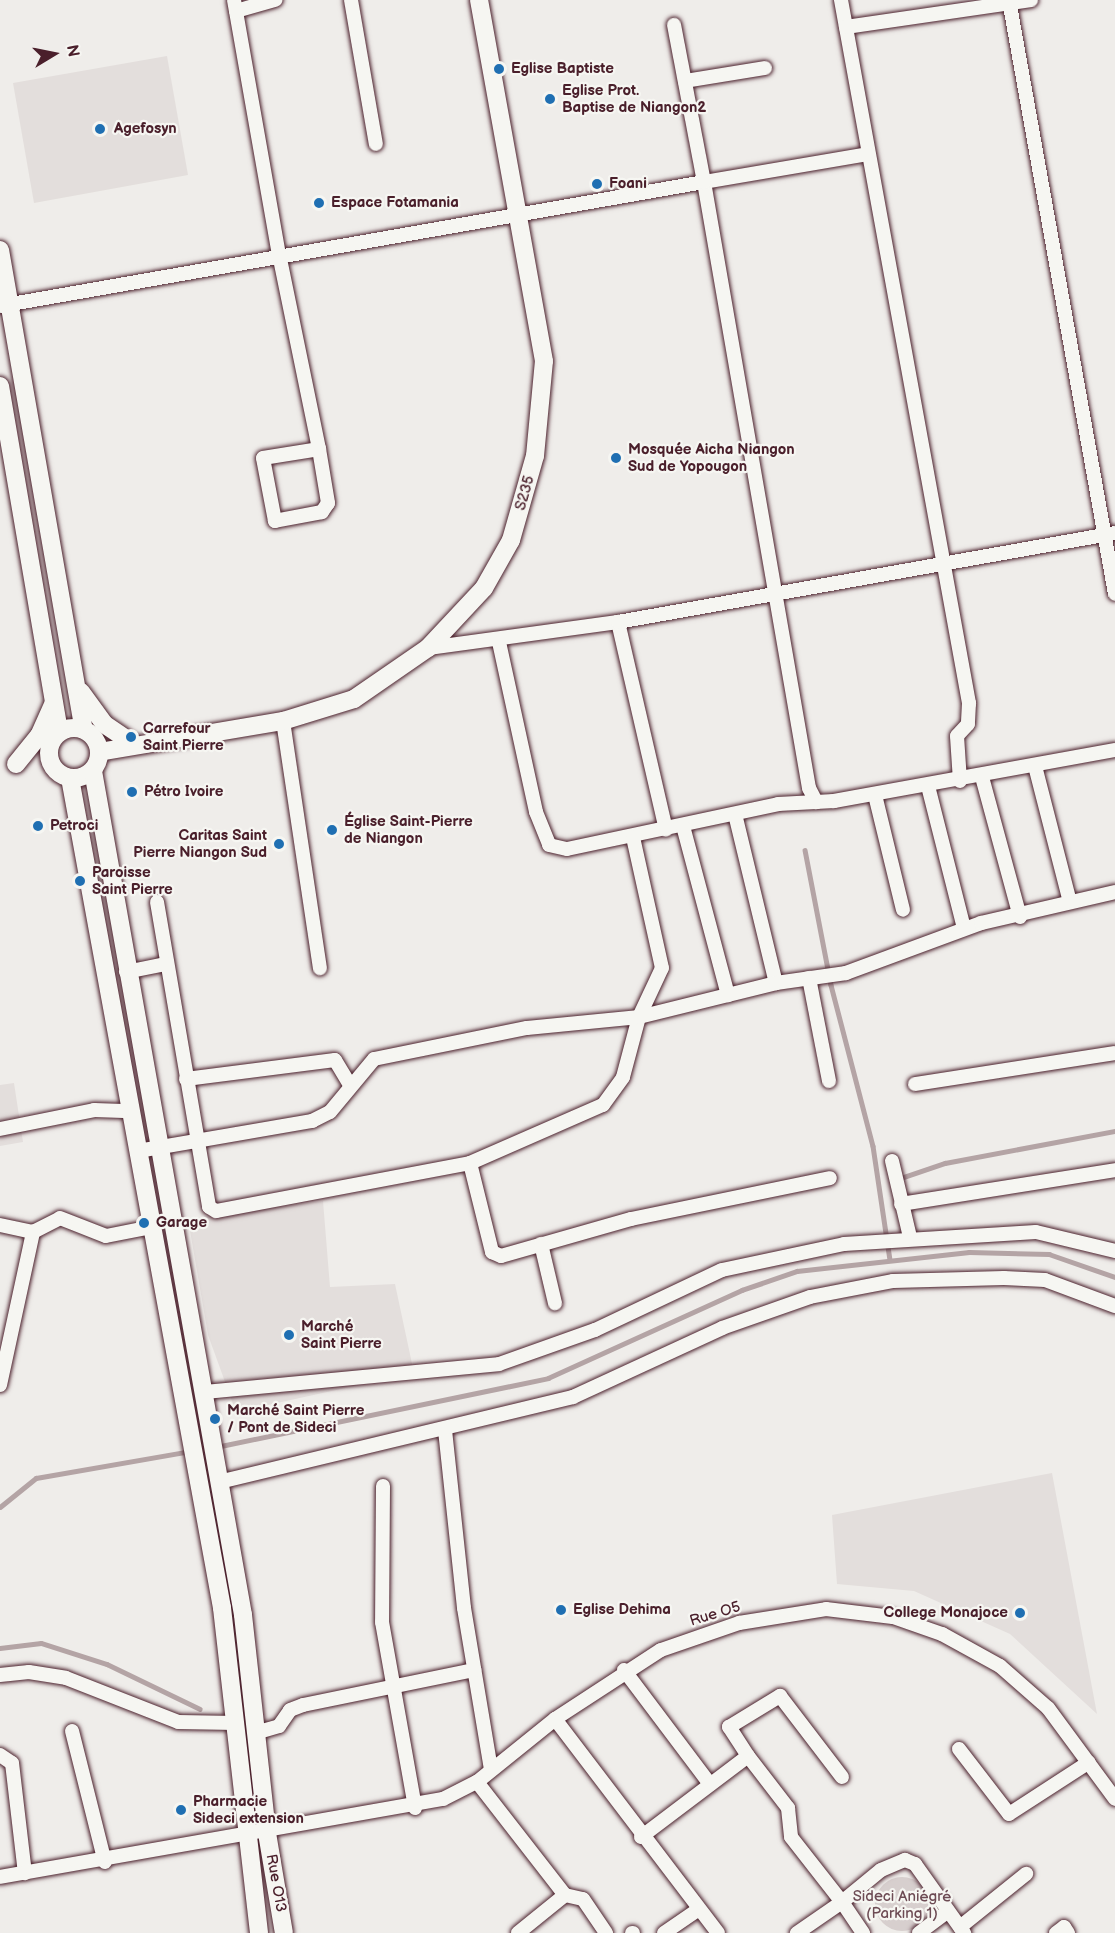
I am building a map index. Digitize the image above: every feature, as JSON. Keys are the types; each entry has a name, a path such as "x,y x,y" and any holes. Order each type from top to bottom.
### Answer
{"main road":[{"name":"S235","path":"99,752 134,744 283,721 354,699 428,648 484,588 511,540 535,456 544,361 536,299 515,214 479,0"},
{"path":"0,250 5,306 84,729 99,752 93,771 70,778 49,760 8,766"},
{"path":"0,386 59,732 49,760"},
{"path":"76,684 104,724 134,744"},
{"path":"8,766 39,736 54,703"},
{"path":"59,732 84,729"},
{"name":"Rue O13","path":"93,771 126,972 211,1428 243,1615 267,1833 284,1933"},
{"name":"Rue O13","path":"70,778 198,1467 236,1723 245,1838 259,1933"}],"street":[{"path":"275,0 235,5 279,254 319,449 327,510 275,521 263,458 319,449"},
{"path":"351,0 376,144"},
{"path":"841,0 868,154 948,563 970,714 957,736 960,781"},
{"path":"846,27 1031,0"},
{"path":"1009,2 1110,534 1115,594"},
{"path":"674,25 778,593 809,788 816,802"},
{"path":"685,81 765,68"},
{"path":"5,306 279,254 868,154"},
{"path":"428,648 499,642 1110,534"},
{"path":"618,622 666,830"},
{"path":"499,642 543,839 567,849 735,814 960,781 1115,750"},
{"path":"283,721 320,968"},
{"path":"1035,766 1070,902"},
{"path":"982,777 1020,917"},
{"path":"928,786 964,928"},
{"path":"875,795 903,910"},
{"path":"735,814 776,983"},
{"path":"683,826 728,995"},
{"path":"157,902 186,1079 212,1210 470,1163 603,1105 622,1077 639,1017 662,962 633,837"},
{"path":"138,1151 312,1121 330,1112 350,1085 374,1059 527,1028 639,1017 776,983 837,974 964,928 1020,917 1115,892"},
{"path":"126,972 166,964"},
{"path":"816,977 829,1081"},
{"path":"915,1084 1115,1053"},
{"path":"186,1079 335,1060 350,1085"},
{"path":"0,1129 86,1111 131,1111"},
{"path":"892,1161 907,1237"},
{"path":"470,1163 492,1252 501,1256 541,1244 830,1178"},
{"path":"901,1203 1115,1170"},
{"path":"0,1225 33,1232 60,1218 106,1236 152,1227"},
{"path":"0,1385 6,1343 33,1232"},
{"path":"204,1392 499,1364 595,1330 722,1270 799,1251 907,1237 1036,1232 1064,1234 1115,1251"},
{"path":"541,1244 555,1303"},
{"path":"219,1482 445,1430 573,1397 790,1301 892,1281 1045,1280 1115,1306"},
{"path":"445,1430 474,1670 492,1770"},
{"path":"383,1486 382,1622 415,1808"},
{"name":"Rue O5","path":"0,1877 105,1862 415,1808 477,1782 555,1719 624,1670 691,1638 778,1614 826,1609 893,1617 942,1634 1000,1666 1048,1708 1115,1799"},
{"path":"255,1733 279,1725 295,1707 474,1670"},
{"path":"624,1670 710,1784"},
{"path":"0,1675 66,1678 178,1722 236,1723"},
{"path":"842,1777 785,1697 774,1698 729,1727 788,1808 791,1837 863,1933"},
{"path":"555,1719 641,1837 718,1933"},
{"path":"72,1731 105,1862"},
{"path":"959,1749 1009,1814 1089,1762"},
{"path":"0,1755 12,1763 25,1873"},
{"path":"641,1837 748,1756"},
{"path":"477,1782 565,1895 583,1899 606,1933"},
{"path":"797,1933 842,1902 881,1870 905,1860 915,1864 962,1930 1026,1874"},
{"path":"518,1933 565,1895"},
{"path":"664,1933 699,1910"},
{"path":"919,1933 948,1911"},
{"path":"1056,1933 1064,1927 1068,1933"}],"shaded area":[{"name":"Agefosyn","path":"167,56 188,175 34,203 13,83"},
{"path":"14,1083 23,1142 0,1146 0,1085"},
{"path":"323,1201 330,1287 395,1284 414,1373 236,1412 208,1335 188,1219"},
{"name":"College Monajoce","path":"1052,1473 1097,1714 1010,1634 914,1591 837,1584 832,1515"}],"green space":[{"name":"Sideci Aniégré (Parking 1)","path":"902,1877 921,1885 929,1904 921,1923 902,1931 883,1923 875,1904 883,1885"}],"waterway":[{"path":"805,850 831,985 873,1146 890,1260"},
{"path":"904,1177 945,1163 1115,1131"},
{"path":"216,1447 548,1378 742,1290 797,1271 969,1252 1049,1254 1115,1277"},
{"path":"0,1507 36,1478 190,1451"},
{"path":"0,1648 41,1643 107,1664 200,1709"}],"place":[{"name":"Eglise Baptiste","path":"499,69"},
{"name":"Eglise Prot. Baptise de Niangon2","path":"550,99"},
{"name":"Agefosyn","path":"100,129"},
{"name":"Foani","path":"597,184"},
{"name":"Espace Fotamania","path":"319,203"},
{"name":"Mosquée Aicha Niangon Sud de Yopougon","path":"616,458"},
{"name":"Carrefour Saint Pierre","path":"131,737"},
{"name":"Pétro Ivoire","path":"132,792"},
{"name":"Petroci","path":"38,826"},
{"name":"Église Saint-Pierre de Niangon","path":"332,830"},
{"name":"Caritas Saint Pierre Niangon Sud","path":"279,844"},
{"name":"Paroisse Saint Pierre","path":"80,881"},
{"name":"Garage","path":"144,1223"},
{"name":"Marché Saint Pierre","path":"289,1335"},
{"name":"Marché Saint Pierre / Pont de Sideci","path":"215,1419"},
{"name":"Eglise Dehima","path":"561,1610"},
{"name":"College Monajoce","path":"1020,1613"},
{"name":"Pharmacie Sideci extension","path":"181,1810"}]}
